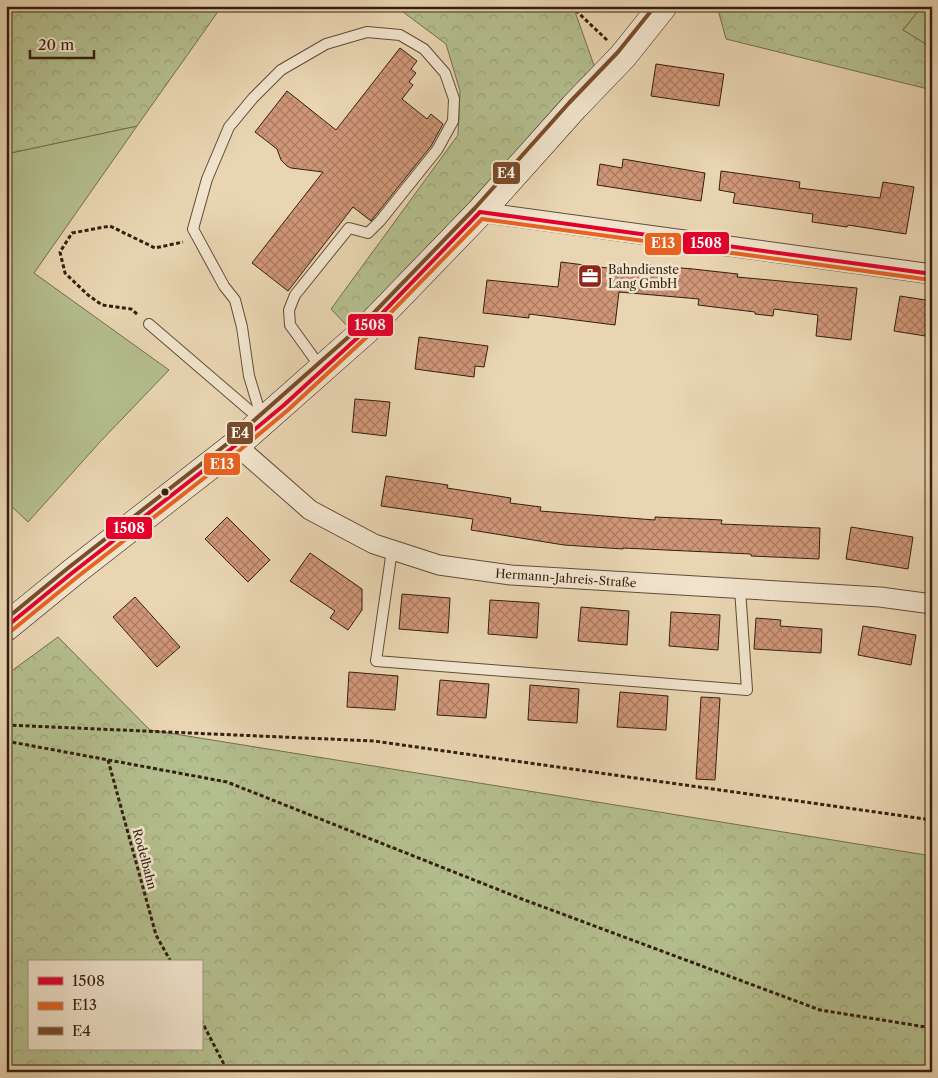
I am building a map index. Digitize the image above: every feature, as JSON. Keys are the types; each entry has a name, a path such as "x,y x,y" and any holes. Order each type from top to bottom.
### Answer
{"street":[{"path":"6,627 236,445 366,330 480,212 574,107 623,56 663,6"},
{"path":"480,212 932,274"},
{"name":"Hermann-Jahreis-Straße","path":"236,445 310,510 374,544 439,565 512,576 880,597 932,604"}],"lane":[{"path":"263,422 249,376 242,328 235,300 224,286 193,228 207,179 229,127 253,98 281,70 326,44 367,32 400,35 424,49 444,73 454,99 453,121 437,150 380,222 368,232 349,228 344,232 295,295 289,310 290,325 322,370"},
{"path":"149,324 263,422"},
{"path":"392,550 376,661 746,690 740,589"}],"path":[{"path":"570,6 623,56"},
{"path":"149,324 131,309 102,305 88,295 65,273 60,252 72,233 110,226 155,248 199,240"},
{"path":"6,725 374,741 932,820"},
{"path":"6,741 227,782 522,899 820,1010 932,1028"},
{"name":"Rodelbahn","path":"108,760 156,935 170,960"},
{"path":"202,1022 228,1072"}],"green space":[{"path":"6,6 222,6 137,126 6,154"},
{"path":"395,6 573,6 596,71 349,328 331,309 458,135 460,91 446,44"},
{"path":"717,6 922,6 903,30 932,48 932,90 726,39"},
{"path":"922,6 932,6 932,48 903,30"},
{"path":"137,126 34,273 169,370 100,442 28,522 6,501 6,154"},
{"path":"58,637 150,730 932,856 932,1072 6,1072 6,675"}],"building":[{"path":"400,48 417,61 411,69 416,73 409,82 413,85 402,99 427,119 431,114 443,124 431,146 371,221 353,207 288,291 252,263 323,172 287,166 281,160 277,149 255,132 287,91 336,130"},
{"path":"656,64 724,74 719,106 651,96"},
{"path":"623,159 705,173 701,201 597,185 600,164 622,168"},
{"path":"721,171 800,182 799,188 880,198 883,182 914,187 906,234 848,225 847,227 812,222 813,214 733,203 735,193 719,190"},
{"path":"561,262 646,273 647,265 693,269 738,274 737,277 857,288 851,340 816,336 818,315 774,309 773,316 755,314 755,312 698,305 699,299 619,292 615,325 529,314 529,318 483,313 487,280 558,287"},
{"path":"900,296 932,301 932,337 894,331"},
{"path":"419,337 488,346 484,367 475,366 474,377 415,369"},
{"path":"355,399 390,402 386,436 352,432"},
{"path":"386,476 448,485 447,488 511,498 510,503 541,507 540,511 655,520 655,517 722,520 721,524 820,528 819,559 564,545 471,530 473,519 381,506"},
{"path":"227,517 270,560 248,582 205,539"},
{"path":"851,527 913,537 908,569 846,559"},
{"path":"310,553 362,589 362,610 348,630 330,618 335,611 290,581"},
{"path":"402,594 450,598 448,633 399,629"},
{"path":"135,597 180,647 157,667 113,617"},
{"path":"490,600 539,603 537,638 488,634"},
{"path":"581,607 629,611 627,645 578,641"},
{"path":"671,612 720,615 718,650 669,646"},
{"path":"756,618 781,620 780,626 822,629 821,653 754,649"},
{"path":"863,626 916,635 911,665 858,655"},
{"path":"349,672 398,676 395,710 347,707"},
{"path":"440,680 489,684 486,718 437,715"},
{"path":"530,685 579,689 577,723 528,720"},
{"path":"620,692 668,696 666,730 617,727"},
{"path":"701,697 720,698 715,780 696,779"}],"transit line":[{"name":"E4","path":"6,619 232,440 362,325 475,208 569,103 618,52 655,6"},
{"name":"1508","path":"480,212 932,274"},
{"name":"1508","path":"6,627 284,405 366,330 480,212"},
{"name":"E13","path":"10,632 288,410 370,334 482,219 931,280"}],"place":[{"name":"Bahndienste Lang GmbH","path":"590,276"}]}
